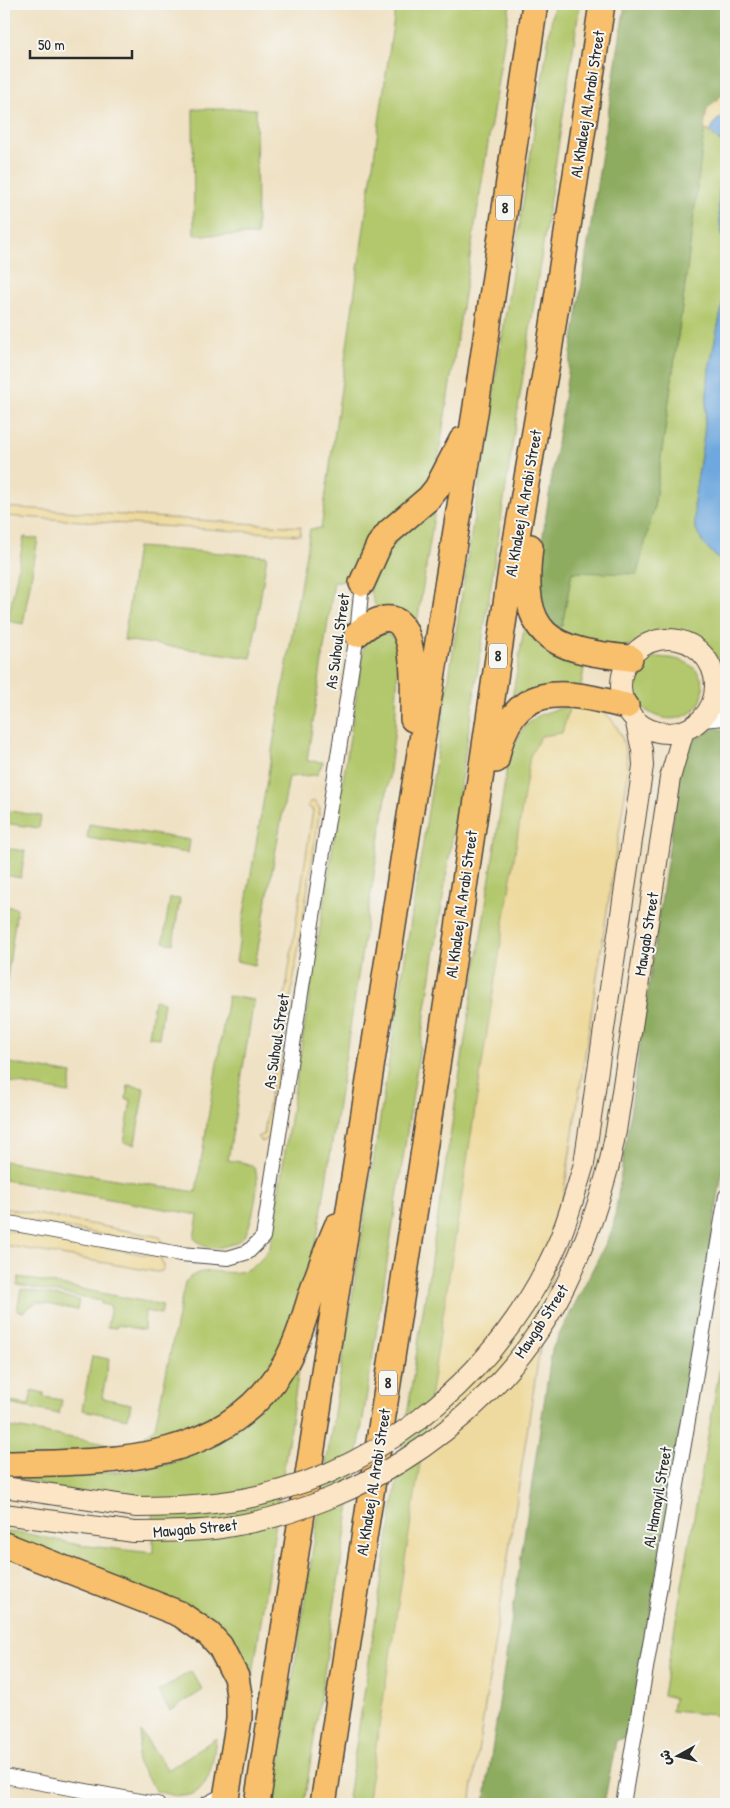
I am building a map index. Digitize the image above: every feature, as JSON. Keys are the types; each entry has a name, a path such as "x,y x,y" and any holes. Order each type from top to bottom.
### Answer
{"highway":[{"name":"8","path":"257,1804 414,790 475,412 535,4"},
{"name":"Al Khaleej Al Arabi Street","path":"323,1804 453,962 511,570 549,351 602,4"},
{"path":"549,351 538,484 527,575 528,599 542,628 562,646 590,654 630,658"},
{"path":"362,583 379,546 389,532 437,488 475,412"},
{"path":"357,634 374,621 386,618 400,624 409,638 412,656 414,790"},
{"path":"453,962 464,931 500,738 505,727 530,701 554,694 582,695 630,713"},
{"path":"4,1464 110,1461 145,1456 208,1435 238,1416 264,1392 284,1364 300,1332 318,1275 354,1179"},
{"path":"4,1544 180,1614 209,1634 220,1646 230,1662 239,1696 239,1719 219,1801"}],"main road":[{"path":"663,639 677,640 689,644 700,651 720,677 713,699 693,725 671,733 658,732 645,727 630,713 621,682 630,658 639,648 663,639"},
{"name":"Mawgab Street","path":"4,1487 137,1507 178,1507 258,1496 298,1484 336,1469 372,1451 413,1424 468,1377 520,1313 541,1278 559,1241 573,1203 584,1164 642,774 642,750 630,713"},
{"name":"Mawgab Street","path":"4,1514 134,1532 178,1532 212,1529 264,1520 305,1508 346,1492 384,1472 421,1449 456,1422 487,1393 516,1360 542,1325 564,1288 598,1207 616,1131 670,778 693,725"}],"street":[{"name":"As Suhoul Street","path":"4,1222 180,1254 228,1258 248,1252 263,1237 357,634 362,583"},
{"path":"693,725 726,718"},
{"name":"Al Hamayil Street","path":"623,1804 726,1196"},
{"path":"4,1776 157,1804"}],"green space":[{"path":"396,4 510,4 437,466 423,490 353,582 334,581 307,761 323,762 317,775 289,777 255,965 236,961 310,529 321,528"},
{"path":"554,4 580,4 304,1804 273,1804"},
{"path":"625,4 726,4 724,93 707,109 654,508 637,574 572,572 562,626 555,627 539,610 536,580"},
{"path":"193,109 256,109 257,235 194,235"},
{"path":"704,128 726,147 726,172 721,181 720,217 726,254 726,288 709,369 704,435 694,501 695,527 703,543 726,567 726,663 699,642 681,633 658,632 617,650 608,650 589,644 555,627 562,626 572,572 637,573 654,508 684,293"},
{"path":"437,498 414,642 375,605 370,592 376,561"},
{"path":"24,537 38,539 23,624 8,621"},
{"path":"137,547 267,556 251,658 124,640"},
{"path":"525,623 585,662 581,687 511,705"},
{"path":"384,632 394,638 399,648 395,728 389,778 318,1233 301,1296 281,1346 255,1388 197,1432 143,1455 4,1458 4,1426 107,1444 134,1445 155,1427 185,1282 195,1274 205,1272 237,1272 248,1269 259,1261 270,1247 364,647 371,636"},
{"path":"657,657 683,661 695,669 699,675 702,681 703,694 698,706 693,711 678,718 663,718 649,712 638,702 632,690 632,678 639,666"},
{"path":"570,706 562,733 541,736 367,1804 347,1804 508,761 518,737 529,722 545,713"},
{"path":"713,728 726,730 726,1149 631,1734 616,1741 604,1804 484,1804 552,1349 613,1229 682,760 695,739"},
{"path":"4,810 41,816 39,828 4,823"},
{"path":"89,824 190,840 188,853 87,838"},
{"path":"4,848 25,851 21,878 4,875"},
{"path":"170,898 180,899 173,944 163,942"},
{"path":"4,906 17,908 4,1001"},
{"path":"228,996 254,1000 228,1160 248,1164 254,1168 256,1173 257,1190 253,1212 248,1230 240,1240 217,1248 209,1248 194,1238 198,1215 4,1180 4,1161 196,1192"},
{"path":"154,1000 164,1002 159,1038 149,1037"},
{"path":"4,1062 72,1074 69,1093 4,1081"},
{"path":"128,1085 144,1088 135,1144 124,1143 131,1100 126,1099"},
{"path":"19,1277 163,1305 161,1314 145,1311 144,1330 118,1325 116,1328 107,1327 111,1306 101,1304 101,1301 17,1285"},
{"path":"21,1289 79,1300 77,1310 37,1302 23,1312 17,1311"},
{"path":"726,1332 726,1716 672,1711 674,1698 663,1695"},
{"path":"302,1349 250,1694 227,1642 4,1536 4,1532 24,1533 79,1545 153,1553 153,1501 98,1497 4,1476 137,1471 169,1464 203,1450"},
{"path":"92,1356 109,1359 102,1398 131,1404 128,1419 82,1410"},
{"path":"32,1390 44,1393 44,1397 62,1400 59,1414 4,1403 4,1401 29,1405"},
{"path":"191,1671 203,1690 170,1711 158,1692"},
{"path":"141,1732 168,1770 216,1738 212,1765 205,1783 200,1789 192,1794 180,1796 156,1791 137,1762"}],"sand":[{"path":"724,93 726,94 726,117 720,118 716,122 711,132 704,129 707,109"},
{"path":"4,507 301,527 300,535 4,516"},
{"path":"570,706 598,709 612,721 622,737 627,756 628,774 470,1804 367,1804 530,756 541,736 562,733"},
{"path":"315,801 320,809 269,1138 262,1142 257,1137 264,1134 313,810 307,806"},
{"path":"4,1208 160,1237 163,1242 162,1245 4,1217"},
{"path":"4,1230 160,1257 164,1266 162,1271 157,1272 4,1245"}],"water":[{"path":"721,117 726,117 726,147 711,132 713,124"},
{"path":"726,172 726,254 720,223 719,191"},
{"path":"726,288 726,567 703,543 695,527 694,501 704,435 709,369"}]}
